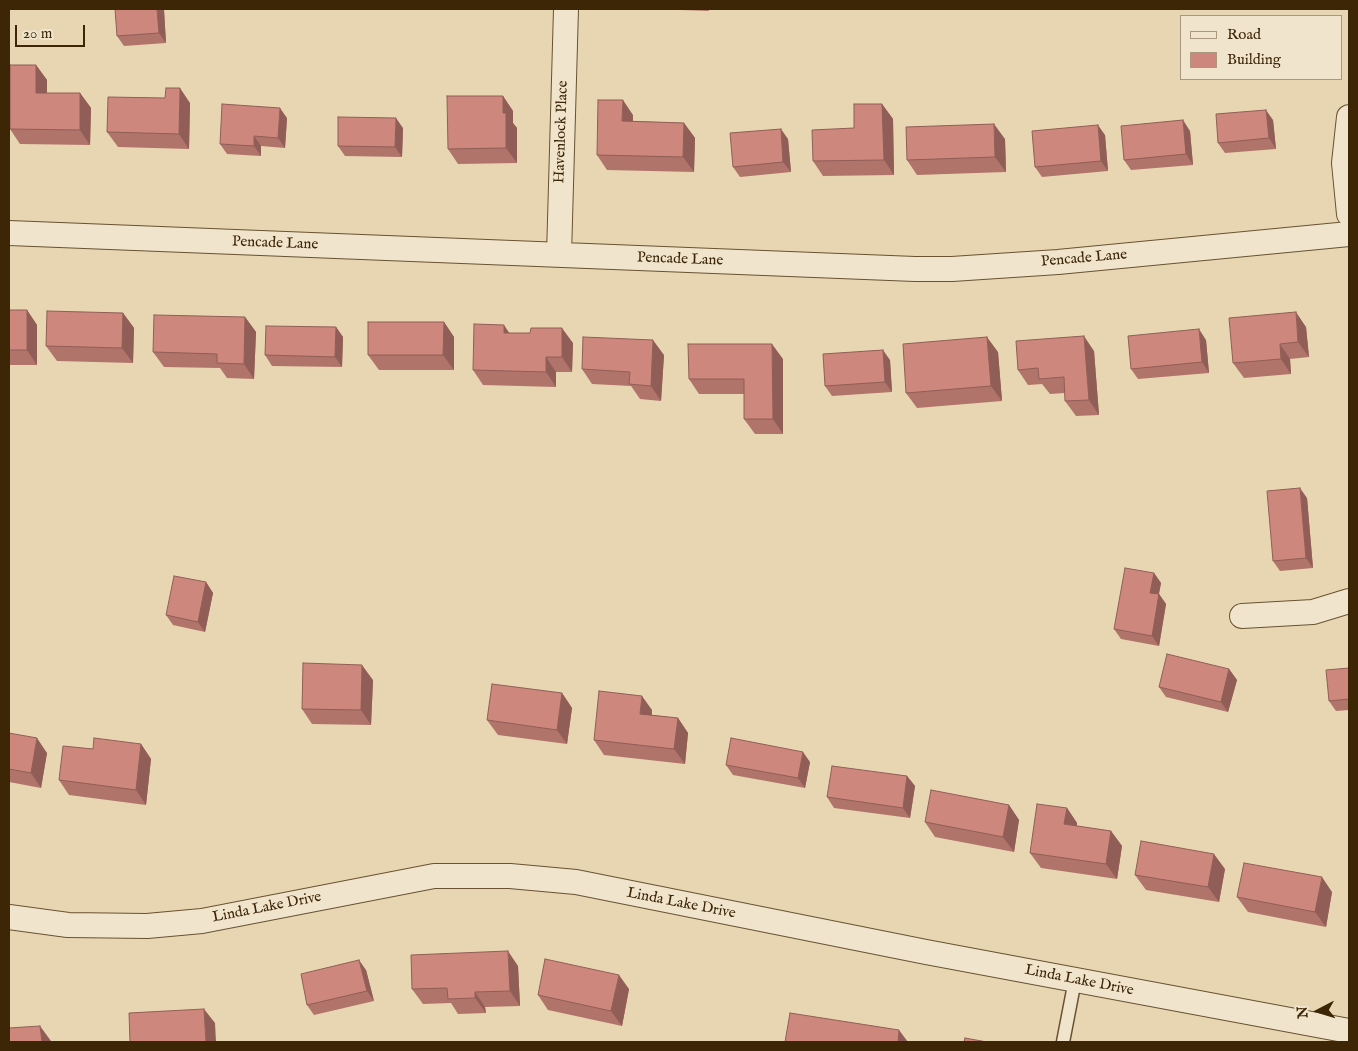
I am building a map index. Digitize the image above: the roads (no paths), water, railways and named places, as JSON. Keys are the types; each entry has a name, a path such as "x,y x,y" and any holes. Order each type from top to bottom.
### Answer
{"street":[{"name":"Havenlock Place","path":"558,255 566,9"},
{"path":"1349,117 1344,163 1349,214"},
{"name":"Pencade Lane","path":"9,233 915,269 952,269 1058,262 1349,234"},
{"path":"1242,616 1313,612 1349,601"},
{"name":"Linda Lake Drive","path":"9,917 68,925 147,926 202,921 434,876 510,876 576,882 916,950 1349,1031"}],"lane":[{"path":"1063,1042 1075,980"}]}
